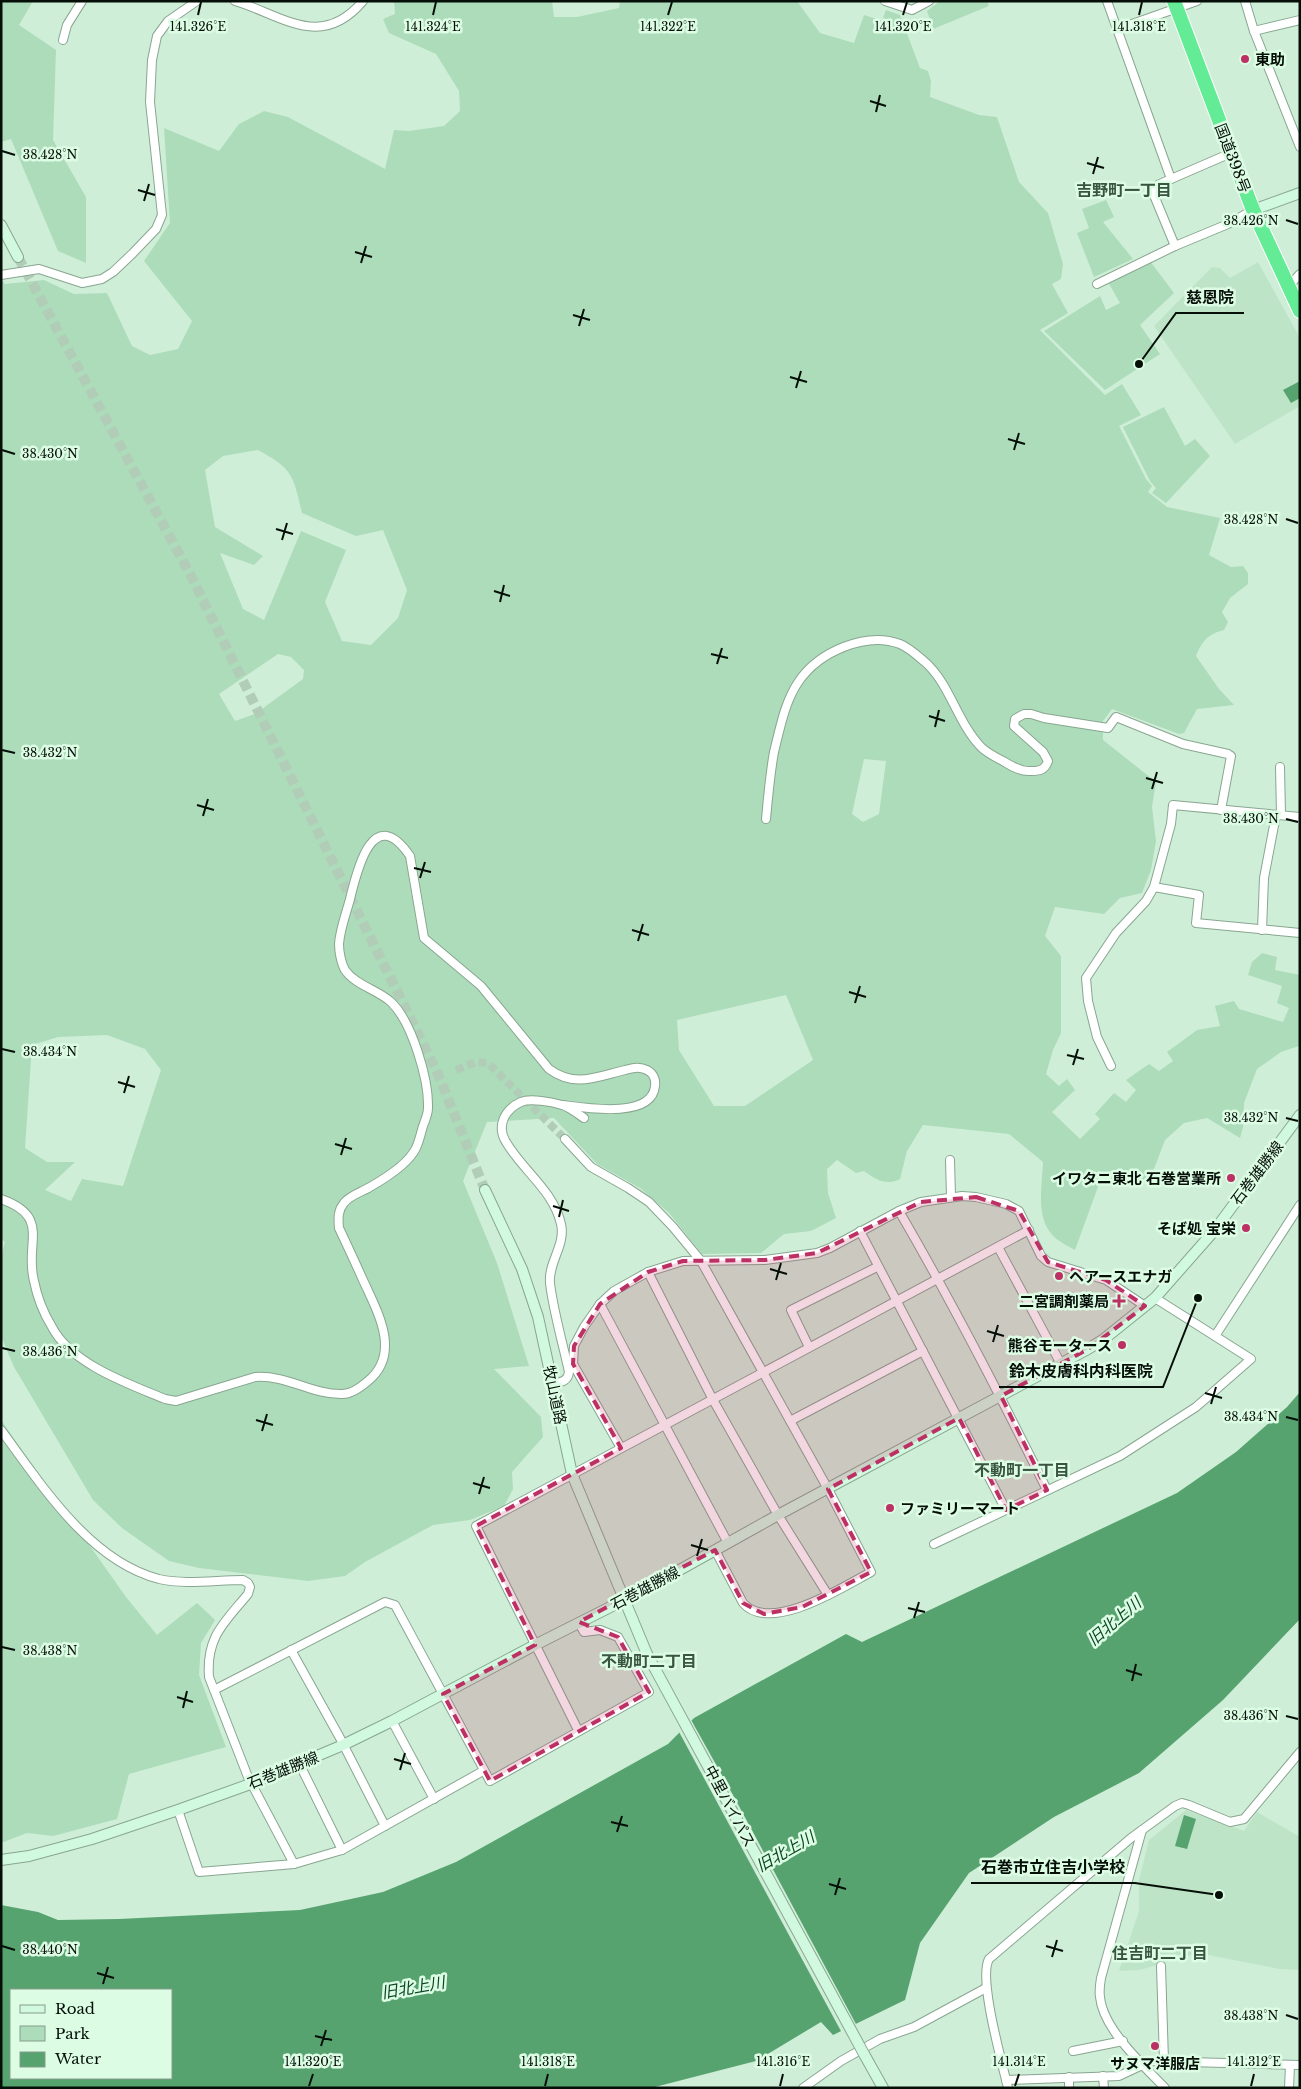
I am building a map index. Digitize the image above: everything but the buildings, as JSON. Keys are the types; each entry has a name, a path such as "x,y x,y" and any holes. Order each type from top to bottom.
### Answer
{"highway":[{"name":"国道398号","path":"1175,5 1253,210 1300,310"}],"main road":[{"path":"1253,210 1300,193"},
{"path":"1,225 18,257"},
{"name":"石巻雄勝線","path":"1,1860 29,1856 84,1841 178,1810 252,1783 343,1745 392,1722 535,1645 625,1600 728,1542 1061,1364 1104,1339 1155,1298 1214,1231 1300,1115"},
{"name":"牧山道路","path":"485,1190 522,1269 538,1317 572,1474 625,1600"},
{"name":"中里バイパス","path":"625,1600 647,1654 882,2088"}],"street":[{"path":"63,40 67,25 82,1"},
{"path":"1,275 39,269 82,282 102,279 113,272 156,229 162,215 150,102 152,60 158,36 168,21 197,1"},
{"path":"235,1 251,6 283,21 300,26 314,27 334,23 352,13 363,1"},
{"path":"885,1 912,10 929,1"},
{"path":"1107,1 1171,179"},
{"path":"1118,29 1175,5 1197,1"},
{"path":"1245,1 1254,31 1300,147"},
{"path":"1254,31 1300,20"},
{"path":"1175,246 1151,188 1231,153"},
{"path":"1098,284 1175,246 1228,224 1253,210"},
{"path":"1288,286 1300,274"},
{"path":"766,820 770,773 781,724 799,680 813,665 834,651 859,643 879,641 900,644 925,662 941,682 957,713 980,746 1015,768 1027,771 1041,771 1046,767 1048,761 1042,752 1014,726 1015,719 1024,714 1108,728 1116,717 1183,744 1231,756 1221,810"},
{"path":"1262,930 1264,878 1278,815 1280,767"},
{"path":"1110,1066 1095,1028 1088,1001 1086,978 1116,933 1146,900 1154,887 1171,824 1173,805 1300,817"},
{"path":"1,1200 21,1208 29,1216 33,1226 34,1281 52,1328 79,1356 100,1372 165,1399 176,1401 255,1377 266,1376 289,1380 326,1394 344,1395 361,1387 373,1377 381,1362 386,1346 383,1323 339,1228 338,1218 340,1208 346,1200 370,1188 398,1169 416,1150 428,1111 428,1099 421,1066 405,1020 392,1002 352,977 345,969 339,944 364,852 372,841 383,837 394,838 410,856 424,938 481,986 549,1069 558,1076 570,1080 582,1080 638,1067 650,1072 654,1076 655,1089 652,1096 640,1105 603,1110 523,1101 505,1113 502,1129 505,1142 544,1189 561,1223 561,1241 550,1282 569,1372 565,1381 552,1384"},
{"path":"1154,887 1199,895 1196,923 1300,933"},
{"path":"564,1105 584,1118"},
{"path":"565,1139 591,1167 648,1202 674,1227 700,1261 828,1489 871,1572 802,1607 764,1614 748,1609 743,1603 715,1550"},
{"path":"950,1160 951,1197"},
{"path":"621,1448 573,1364 574,1346 584,1326 600,1304 614,1291 648,1272 683,1261 765,1260 817,1253 899,1211 921,1202 951,1197 976,1197 1014,1207 1019,1211 1042,1256 1048,1262 1106,1280 1145,1306"},
{"path":"1215,1336 1300,1206"},
{"path":"899,1211 938,1278 1001,1396 1047,1490"},
{"path":"578,1730 476,1526 895,1300 1029,1230"},
{"path":"860,1231 877,1267 959,1418 1006,1510"},
{"path":"998,1247 1061,1364"},
{"path":"809,1347 791,1310 877,1267"},
{"path":"648,1272 712,1398 778,1515 828,1595"},
{"path":"934,1544 1120,1456 1196,1407 1251,1359 1155,1298"},
{"path":"600,1304 728,1542"},
{"path":"790,1421 923,1351"},
{"path":"1,1430 60,1510 106,1551 124,1563 140,1572 168,1580 243,1580 248,1583 250,1587 248,1594 216,1633 212,1642 208,1661 209,1677 248,1777 294,1864"},
{"path":"214,1690 385,1602 391,1602 443,1694 483,1772 490,1781 578,1730 649,1692 618,1637 600,1630 584,1632 579,1623"},
{"path":"291,1650 385,1826"},
{"path":"392,1722 434,1799"},
{"path":"1300,1752 1244,1819 1230,1822 1182,1803 1174,1806 989,1959 986,1965 986,1988 1007,2084 1069,2077 1119,2076 1127,2074 1151,2061 1300,2065"},
{"path":"299,1763 342,1850"},
{"path":"178,1810 199,1872 294,1864 342,1850 483,1772"},
{"path":"1147,1827 1101,1978 1100,1997 1104,2013 1112,2026 1165,2088"},
{"path":"1161,1966 1164,2061"},
{"path":"803,2088 841,2061 880,2039 914,2027 986,1988"},
{"path":"1073,2051 1123,2041"},
{"path":"1289,2088 1290,2065"},
{"path":"1103,2076 1104,2088"},
{"path":"1069,2077 1069,2088"}],"highlighted area":[{"path":"976,1197 1019,1211 1048,1262 1106,1280 1145,1306 1088,1349 1001,1396 1047,1490 1006,1510 959,1418 828,1489 871,1572 802,1607 764,1614 743,1603 715,1550 579,1622 618,1637 649,1692 490,1781 443,1694 535,1645 476,1526 621,1448 573,1364 574,1346 600,1304 648,1272 683,1261 765,1260 817,1253 921,1202"}],"shaded area":[{"path":"1258,262 1300,338 1300,406 1235,444 1154,326 1212,267 1220,268 1230,278"},
{"path":"1186,1810 1244,1831 1257,1812 1300,1837 1300,1970 1279,1969 1198,1953 1140,1970 1119,1971 1139,1911 1139,1880 1149,1840"}],"green space":[{"path":"1,1 33,1 19,25 56,50 53,140 86,197 86,263 58,251 11,139 1,142"},
{"path":"394,1 552,1 554,17 577,17 619,8 620,1 797,1 820,33 854,43 864,15 882,21 886,10 900,15 920,68 928,71 931,81 930,97 979,115 997,117 1019,182 1048,213 1063,264 1061,279 1052,284 1068,313 1040,330 1105,395 1122,384 1141,415 1119,426 1146,479 1152,486 1148,492 1167,507 1220,518 1209,555 1231,567 1243,566 1248,573 1248,584 1230,598 1222,612 1228,622 1224,630 1206,639 1196,656 1219,689 1234,705 1197,709 1184,733 1179,734 1112,709 1103,721 1103,740 1156,782 1152,807 1156,841 1151,870 1142,893 1120,898 1104,914 1055,907 1045,936 1061,956 1061,1033 1053,1050 1046,1074 1059,1086 1067,1079 1075,1090 1052,1112 1080,1139 1100,1119 1095,1114 1114,1093 1126,1102 1136,1090 1126,1080 1149,1064 1159,1071 1173,1061 1167,1052 1197,1030 1220,1026 1215,1006 1234,1001 1239,1009 1283,1022 1289,1008 1277,1003 1282,986 1248,975 1252,962 1262,953 1277,957 1275,970 1300,975 1300,1044 1281,1052 1257,1069 1244,1103 1243,1127 1240,1138 1207,1118 1184,1123 1165,1140 1149,1182 1099,1184 1075,1250 1058,1240 1050,1233 1045,1224 1041,1204 1043,1162 1009,1134 923,1125 907,1151 900,1179 890,1182 881,1181 864,1171 856,1173 837,1160 827,1169 828,1193 836,1218 811,1231 784,1234 761,1253 702,1254 669,1213 640,1188 597,1164 554,1118 487,1122 463,1181 497,1263 529,1366 494,1369 541,1417 543,1437 512,1472 513,1489 504,1506 470,1520 433,1525 365,1562 345,1576 308,1581 199,1568 169,1561 122,1528 93,1500 14,1367 1,1336 1,1257 5,1242 1,1239 1,279 5,284 44,280 74,294 107,293 132,346 150,355 178,349 192,321 144,261 170,223 164,128 219,151 239,124 264,111 288,117 385,169 394,130 409,131 444,126 460,111 459,91 436,54 389,33 383,19 395,14","holes":["258,450 285,468 290,474 302,513 356,536 383,530 407,590 398,618 371,645 342,641 325,602 346,550 301,531 264,620 243,609 220,553 254,565 263,556 215,527 205,470 223,456","278,654 291,657 304,670 303,679 255,714 235,721 219,694","864,759 886,761 879,814 863,822 852,814","786,995 813,1060 745,1106 714,1106 679,1050 677,1020","107,1035 145,1049 161,1070 123,1186 82,1179 71,1201 45,1190 75,1162 47,1162 25,1148 32,1045 58,1037"]},
{"path":"940,1 987,1 989,6 933,29 927,11"},
{"path":"1106,200 1114,217 1103,222 1133,259 1094,277 1077,233 1089,228 1082,209"},
{"path":"1150,261 1174,293 1140,325 1160,354 1105,390 1044,331 1100,296 1106,310 1120,303 1108,282"},
{"path":"1164,407 1185,446 1195,439 1210,456 1166,503 1152,493 1156,488 1150,481 1123,427"},
{"path":"1,1420 126,1597 157,1635 197,1603 215,1620 201,1643 199,1675 226,1747 129,1774 117,1819 53,1836 27,1833 1,1843"}],"water":[{"path":"1300,381 1300,398 1291,403 1283,390"},
{"name":"旧北上川","path":"1300,1392 1300,1619 1223,1700 1139,1773 1054,1817 969,1873 920,1943 905,2000 833,2035 821,2022 756,2061 651,2088 1,2088 1,1905 38,1912 58,1920 119,1919 300,1910 383,1892 456,1862 668,1744 694,1718 846,1634 862,1642 1177,1493 1236,1452 1287,1407"},
{"path":"1184,1815 1196,1819 1187,1849 1175,1846"}],"pier":[{"path":"690,1718 857,2026 842,2033 678,1730"}],"tunnel":[{"path":"18,257 190,574 438,1074 485,1190"},
{"path":"456,1070 476,1062 488,1063 565,1139"}],"place":[{"name":"東助","path":"1245,59"},
{"name":"慈恩院","path":"1139,364"},
{"name":"イワタニ東北 石巻営業所","path":"1231,1178"},
{"name":"そば処 宝栄","path":"1246,1228"},
{"name":"ヘアースエナガ","path":"1059,1276"},
{"name":"鈴木皮膚科内科医院","path":"1198,1298"},
{"name":"二宮調剤薬局","path":"1119,1301"},
{"name":"熊谷モータース","path":"1122,1345"},
{"name":"ファミリーマート","path":"890,1508"},
{"name":"石巻市立住吉小学校","path":"1219,1895"},
{"name":"サヌマ洋服店","path":"1155,2046"}],"district":[{"name":"吉野町一丁目","path":"1124,190"},
{"name":"不動町一丁目","path":"1022,1470"},
{"name":"不動町二丁目","path":"649,1661"},
{"name":"住吉町二丁目","path":"1160,1953"}]}
